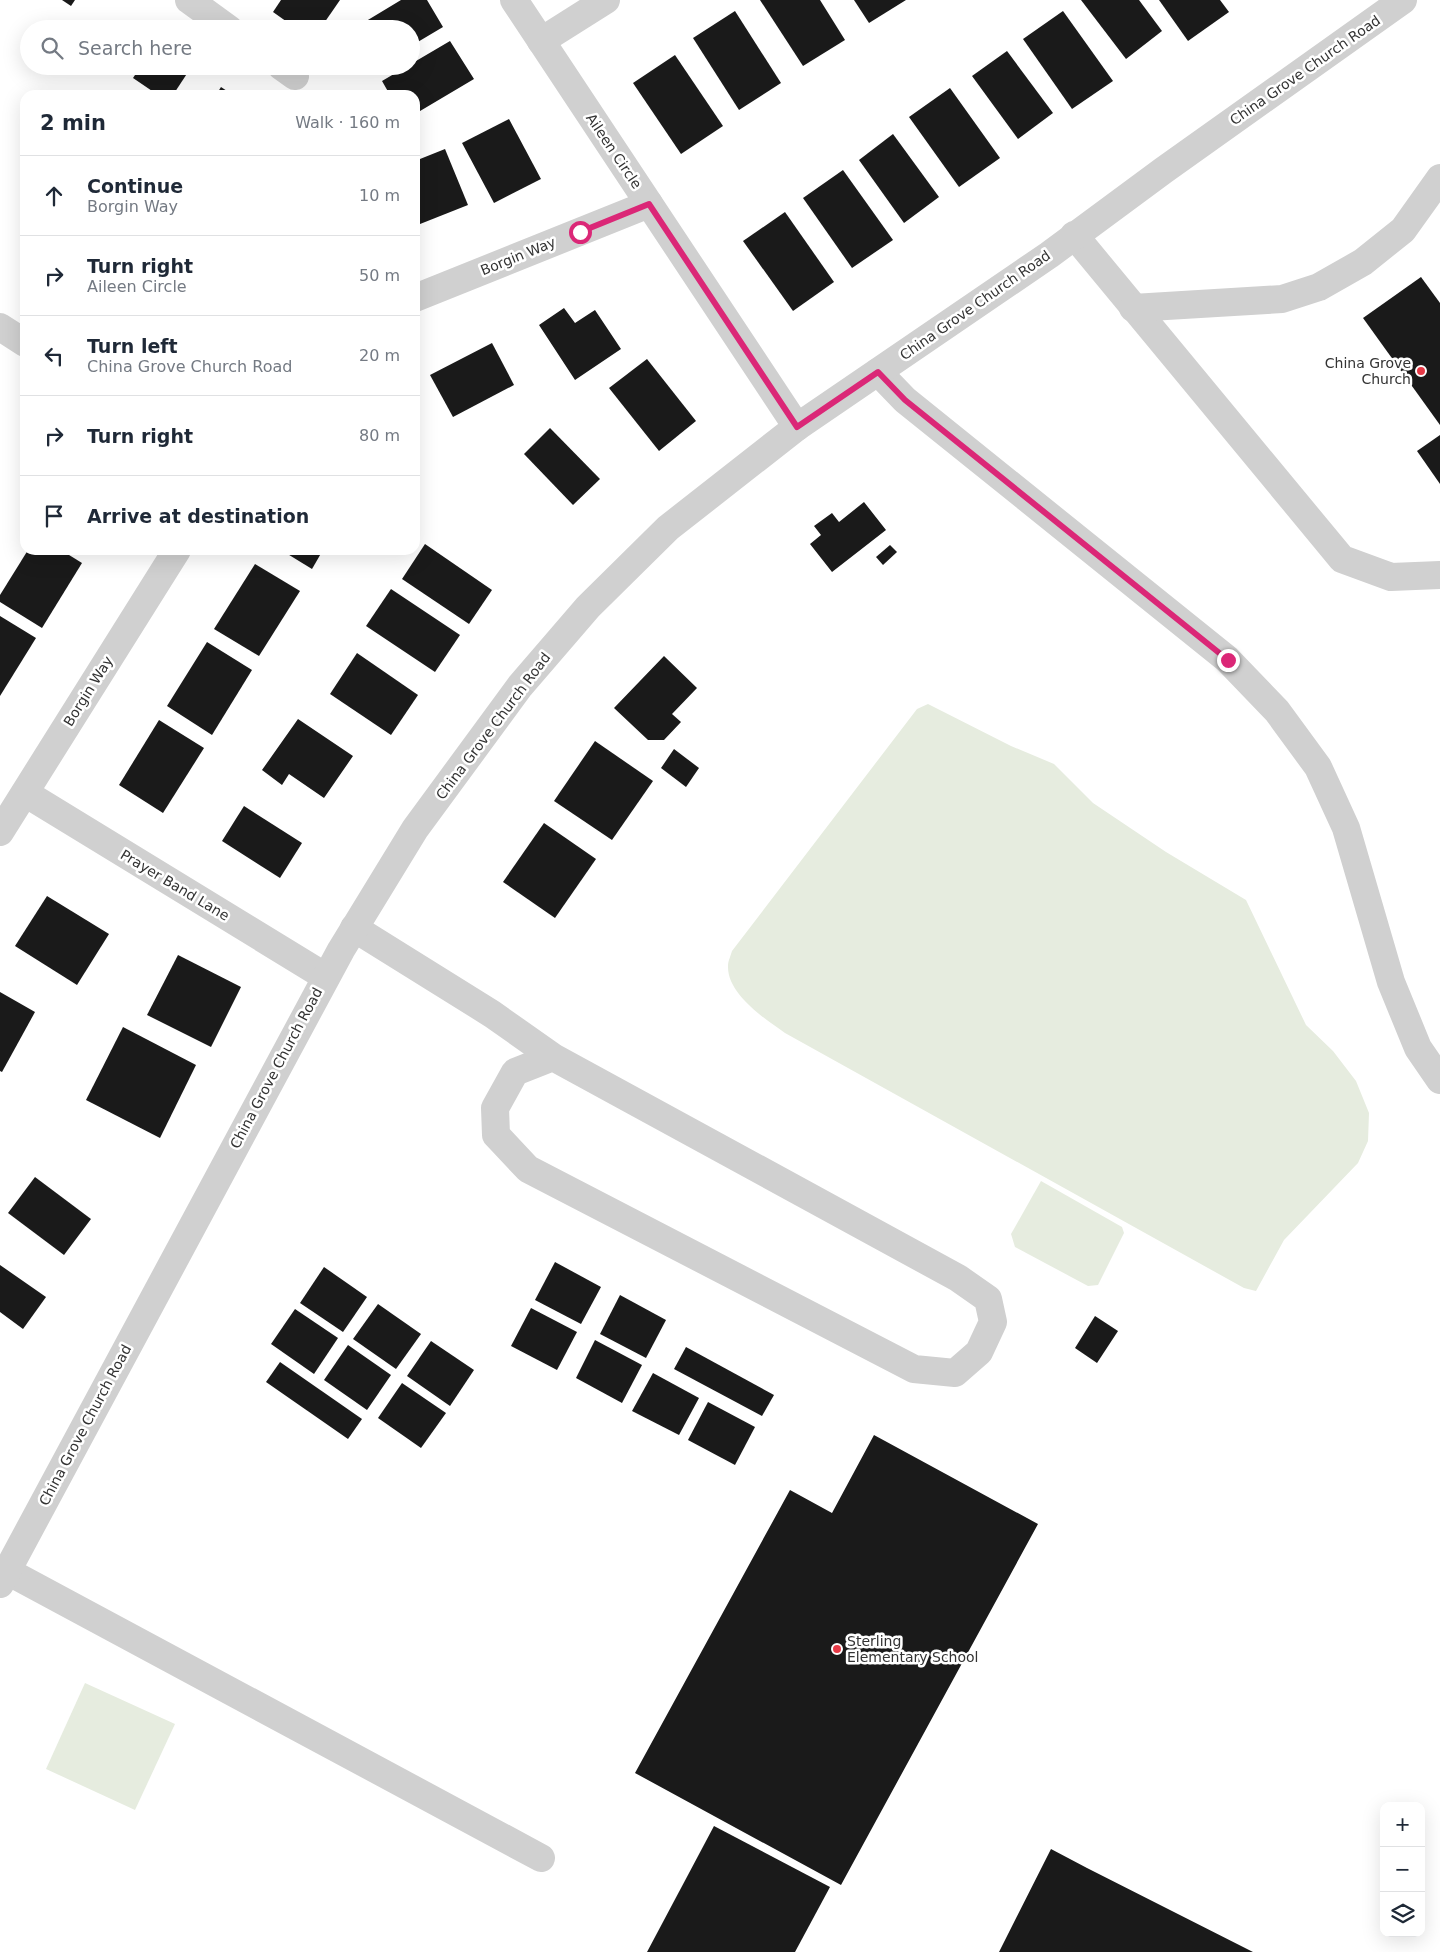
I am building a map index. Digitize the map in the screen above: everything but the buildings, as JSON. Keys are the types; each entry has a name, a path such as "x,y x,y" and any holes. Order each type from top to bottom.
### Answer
{"street":[{"path":"189,0 217,20"},
{"name":"Aileen Circle","path":"514,0 797,427"},
{"path":"541,41 606,0"},
{"name":"China Grove Church Road","path":"3,1578 354,928 415,829 520,686 588,607 668,528 797,427 1049,256 1074,235 1403,0"},
{"path":"1133,308 1282,299 1319,287 1363,262 1403,230 1440,178"},
{"name":"Borgin Way","path":"420,296 649,204"},
{"path":"1074,235 1342,559 1392,577 1440,575"},
{"path":"878,372 905,400 1228,660 1277,711 1318,767 1346,828 1391,982 1418,1048 1440,1080"},
{"name":"Borgin Way","path":"0,832 174,555"},
{"name":"Prayer Band Lane","path":"25,794 326,977"},
{"path":"354,928 492,1014 553,1057 958,1278 988,1299 993,1322 979,1352 954,1373 914,1369 528,1169 496,1134 494,1108 514,1072 553,1057"},
{"path":"3,1578 541,1858"}],"shaded area":[{"path":"928,704 1011,746 1054,764 1093,803 1166,852 1246,900 1306,1025 1333,1051 1356,1081 1369,1113 1368,1141 1358,1163 1284,1240 1256,1291 1244,1288 785,1033 749,1005 734,986 729,976 728,966 732,951 917,709"},
{"path":"1041,1181 1122,1227 1124,1233 1098,1285 1088,1286 1015,1247 1011,1234"},
{"path":"85,1683 175,1724 135,1810 46,1769"}],"place":[{"name":"China Grove Church","path":"1421,371"},
{"name":"Sterling Elementary School","path":"837,1649"}],"route":[{"path":"580,232 649,204 797,427 878,372 905,400 1228,660"}]}
